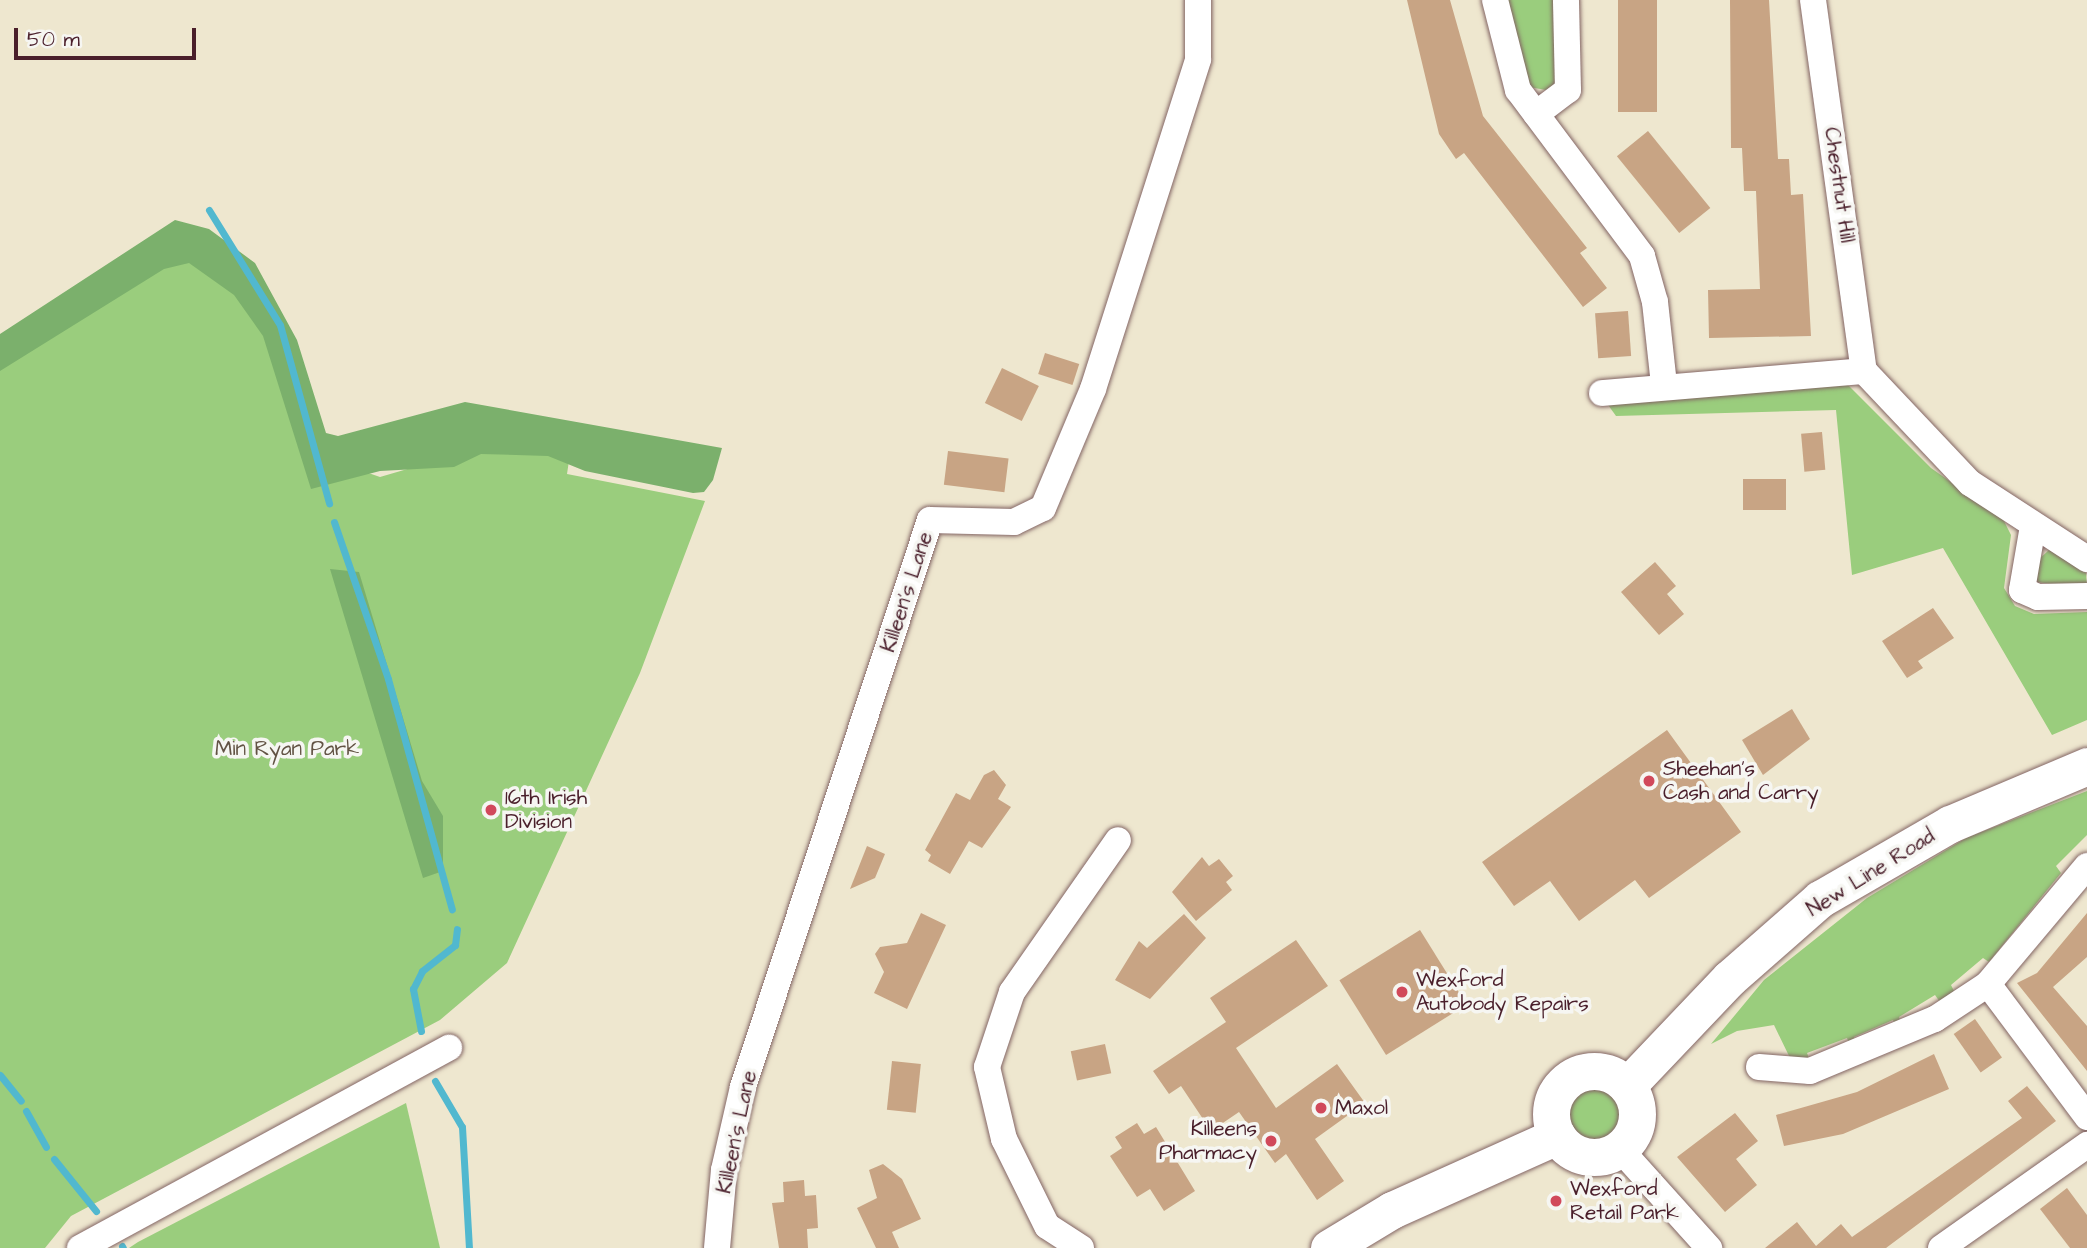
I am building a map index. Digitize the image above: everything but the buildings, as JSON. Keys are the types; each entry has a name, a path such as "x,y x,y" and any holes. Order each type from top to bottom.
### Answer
{"main road":[{"name":"New Line Road","path":"1627,1086 1730,978 1820,899 1950,824 2087,766"},
{"path":"1603,1072 1627,1086 1635,1124 1619,1149 1579,1154 1557,1136 1551,1108 1570,1077 1603,1072"},
{"path":"1329,1248 1392,1210 1557,1136"}],"street":[{"name":"Killeen's Lane","path":"717,1248 724,1170 743,1087 930,520 1014,522 1044,508 1093,389 1198,59 1198,0"},
{"path":"1495,0 1512,74 1536,114 1642,256 1655,302 1664,385"},
{"path":"1536,114 1568,90 1566,0"},
{"name":"Chestnut Hill","path":"1814,0 1864,371"},
{"path":"1602,393 1664,385 1864,371 1970,483 2087,559"},
{"path":"2033,526 2022,590 2038,597 2087,596"},
{"path":"1081,1248 1047,1226 1004,1139 987,1068 1012,992 1118,840"},
{"path":"1759,1068 1811,1071 1936,1019 1988,984 2087,866"},
{"path":"1988,984 2087,1117"},
{"path":"80,1248 449,1048"},
{"path":"1941,1248 2087,1145"},
{"path":"1619,1149 1709,1248"}],"green space":[{"path":"1504,0 1557,0 1555,85 1546,90 1529,87"},
{"path":"175,220 209,229 255,263 297,340 326,433 338,436 465,402 722,448 713,480 704,492 693,493 585,471 548,456 481,454 454,467 380,471 311,489 263,336 234,295 189,263 164,269 0,371 0,334"},
{"name":"Min Ryan Park","path":"185,230 260,304 322,457 380,477 469,451 570,454 567,474 705,501 640,673 507,963 440,1020 71,1216 45,1248 0,1248 0,350"},
{"path":"1847,384 1931,468 2003,519 2011,535 2004,588 2015,606 2034,614 2087,612 2087,720 2052,735 1943,548 1852,575 1836,410 1616,416 1606,402"},
{"path":"2049,550 2086,573 2087,589 2037,582 2038,560"},
{"path":"330,569 359,572 422,781 443,816 443,871 423,878"},
{"path":"2087,791 2087,835 2056,866 2061,873 1989,962 1983,958 1951,985 1955,993 1940,1002 1935,995 1899,1017 1902,1025 1897,1028 1893,1020 1854,1037 1857,1046 1851,1048 1847,1038 1807,1053 1810,1061 1790,1058 1774,1025 1737,1031 1711,1044 1764,980 1867,898 1966,838"},
{"path":"1596,1084 1607,1086 1620,1097 1625,1113 1623,1124 1612,1137 1596,1142 1585,1140 1572,1129 1567,1113 1569,1102 1580,1089"},
{"path":"406,1103 440,1248 129,1248 138,1242"}],"waterway":[{"path":"209,210 280,325 329,503"},
{"path":"334,522 388,679 452,909"},
{"path":"421,1031 413,989 422,971 455,945 457,929"},
{"path":"0,1075 21,1101"},
{"path":"435,1081 462,1127 469,1248"},
{"path":"26,1111 46,1147"},
{"path":"54,1159 96,1211"}],"place":[{"name":"Sheehan's Cash and Carry","path":"1649,781"},
{"name":"16th Irish Division","path":"491,810"},
{"name":"Wexford Autobody Repairs","path":"1402,992"},
{"name":"Maxol","path":"1321,1108"},
{"name":"Killeens Pharmacy","path":"1271,1141"},
{"name":"Wexford Retail Park","path":"1556,1201"}]}
